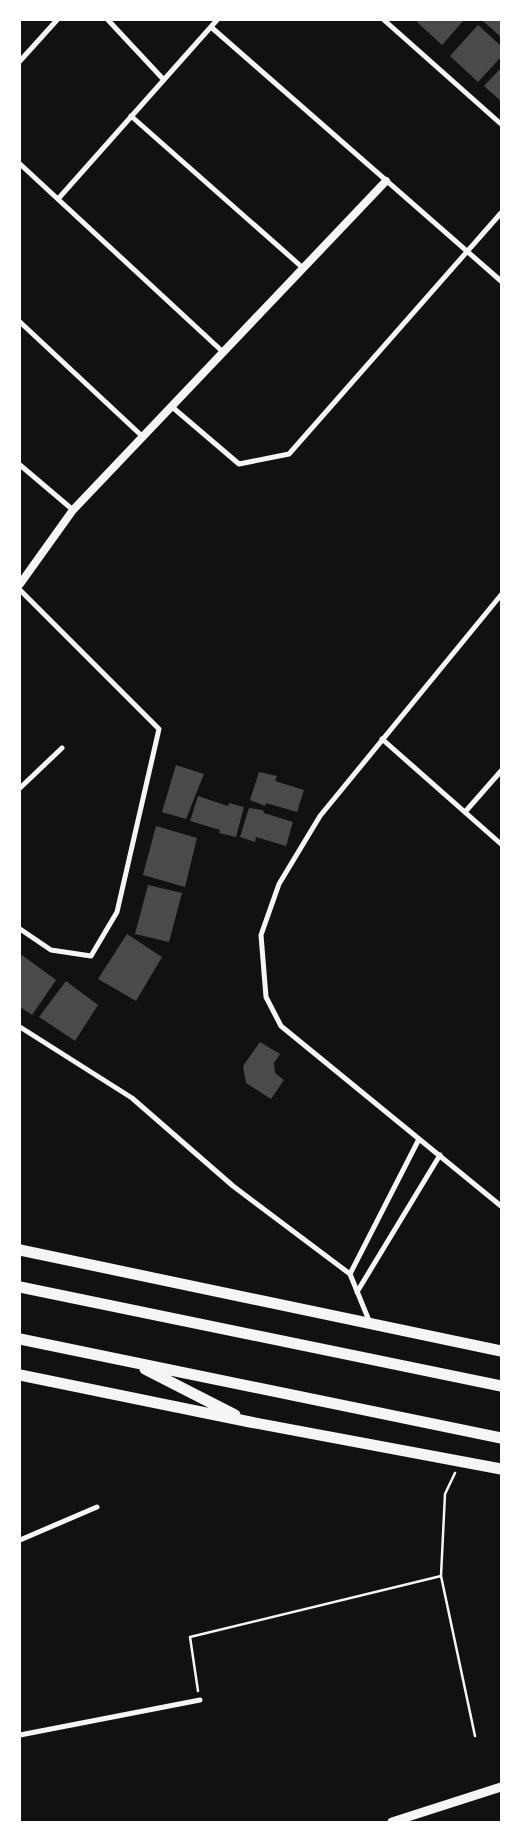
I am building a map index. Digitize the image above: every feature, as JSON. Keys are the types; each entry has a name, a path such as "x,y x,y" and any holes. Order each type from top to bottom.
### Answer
{"highway":[{"path":"20,1250 501,1352"},
{"path":"20,1286 501,1386"},
{"path":"20,1339 501,1438"},
{"path":"130,1362 250,1422"},
{"path":"20,1375 250,1422 501,1469"}],"main road":[{"path":"392,1822 501,1787"}],"street":[{"path":"20,61 57,20"},
{"path":"108,20 164,80"},
{"path":"58,199 218,20"},
{"path":"384,20 501,124"},
{"path":"211,27 501,281"},
{"path":"131,116 303,268"},
{"path":"20,164 223,352"},
{"path":"20,584 73,510 386,181"},
{"path":"172,406 239,464 289,454 501,212"},
{"path":"20,322 143,436"},
{"path":"20,465 73,510"},
{"path":"20,590 160,729 117,912 91,956 51,950 20,929"},
{"path":"501,595 320,816 279,884 261,935 266,997 281,1026 501,1206"},
{"path":"382,739 501,844"},
{"path":"20,788 62,748"},
{"path":"465,812 501,771"},
{"path":"20,1027 132,1098 233,1186 350,1274 370,1324"},
{"path":"350,1274 419,1139"},
{"path":"357,1292 440,1155"},
{"path":"20,1540 97,1508"},
{"path":"20,1735 200,1700"}],"path":[{"path":"456,1474 445,1494 441,1576 475,1736"},
{"path":"200,1700 190,1637 441,1576"}],"building":[{"path":"419,20 464,20 442,45 417,22"},
{"path":"501,20 501,37 483,21"},
{"path":"478,25 501,46 501,57 478,82 450,56"},
{"path":"501,68 501,101 484,86"},
{"path":"176,765 204,774 186,819 162,812"},
{"path":"259,772 277,776 275,781 304,790 297,812 266,803 265,806 250,800"},
{"path":"198,796 228,806 229,803 244,807 236,837 219,833 220,830 190,821"},
{"path":"249,808 263,810 264,813 293,822 286,846 256,837 255,842 240,837"},
{"path":"156,826 197,838 185,887 143,875"},
{"path":"148,885 182,893 169,942 135,934"},
{"path":"127,934 162,957 136,1001 98,979"},
{"path":"22,955 56,980 32,1015 20,1007 20,959"},
{"path":"66,981 98,1005 75,1041 39,1017"},
{"path":"260,1042 280,1054 274,1063 275,1073 284,1080 271,1099 246,1083 243,1066"}]}
